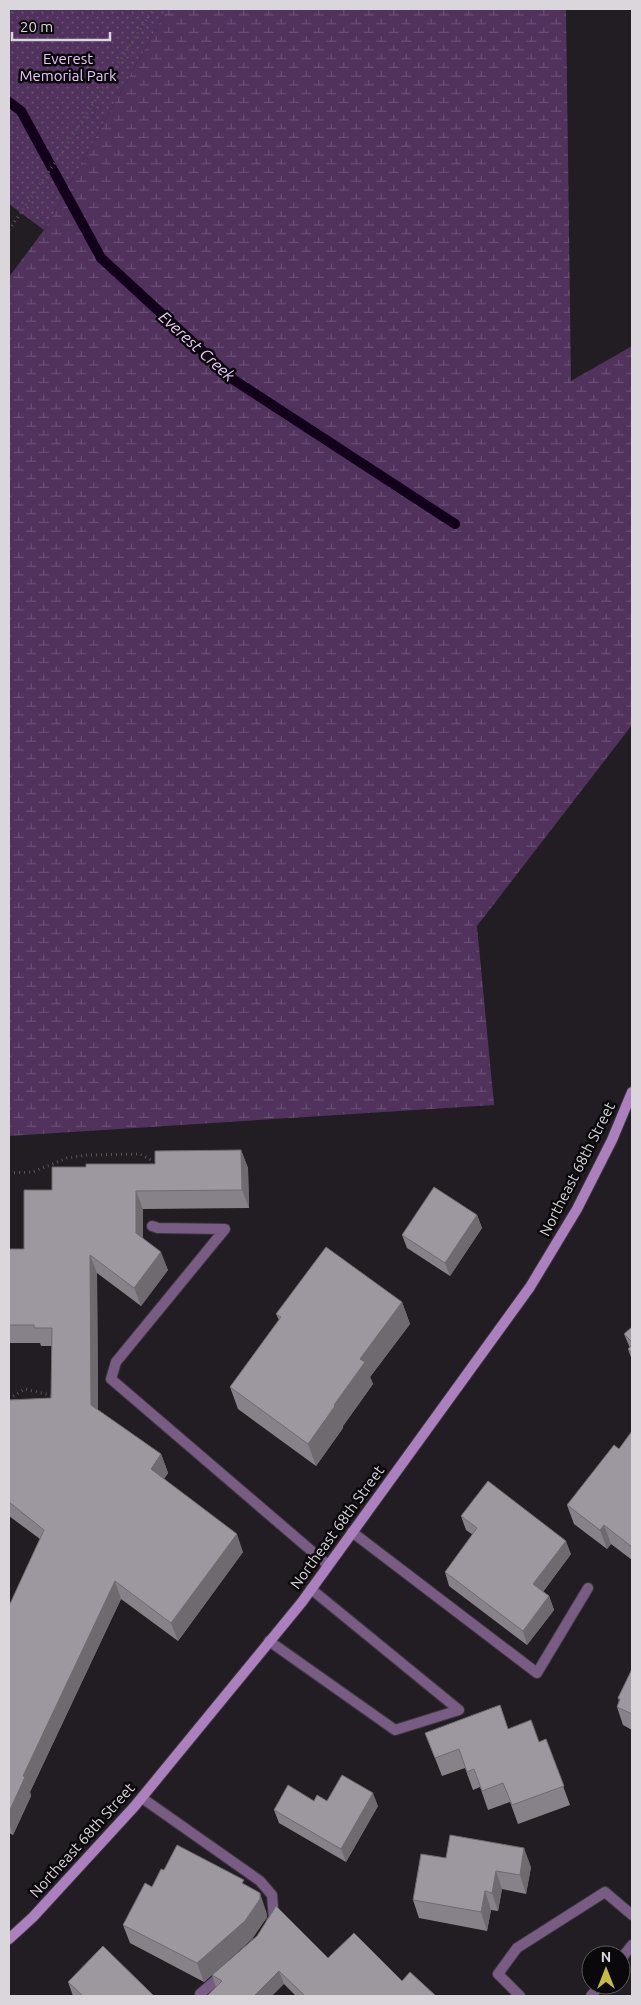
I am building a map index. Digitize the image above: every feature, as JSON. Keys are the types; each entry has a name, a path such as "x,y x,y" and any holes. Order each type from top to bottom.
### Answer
{"main road":[{"name":"Northeast 68th Street","path":"9,1939 33,1916 142,1798 311,1589 530,1287 577,1209 612,1140 632,1092"}],"street":[{"path":"152,1226 158,1228 225,1229 116,1362 110,1379 328,1565"},
{"path":"352,1532 537,1673 588,1588"},
{"path":"269,1641 395,1730 459,1710 311,1589"},
{"path":"142,1798 260,1881 272,1895 274,1919 265,1931"},
{"path":"520,1996 498,1974 518,1948 605,1892 632,1916"},
{"path":"200,1994 235,1963"}],"path":[{"path":"9,230 64,149 153,9"},
{"path":"9,1173 33,1172 68,1158 87,1155 140,1154 151,1160 152,1171"},
{"path":"9,1400 25,1389 63,1398"}],"green space":[{"name":"Everest Memorial Park","path":"9,9 167,9 44,230 9,204"},
{"path":"167,9 566,9 571,381 632,346 632,725 477,926 494,1105 9,1136 9,277 44,230"}],"building":[{"path":"241,1150 242,1190 136,1191 136,1233 161,1252 134,1288 90,1255 91,1405 161,1454 151,1469 237,1534 171,1623 115,1581 23,1776 25,1777 9,1812 9,1606 44,1530 9,1502 9,1400 51,1398 52,1328 34,1328 34,1325 9,1325 9,1249 24,1249 24,1190 52,1190 52,1167 86,1167 86,1164 155,1164 155,1151"},
{"path":"434,1187 477,1215 445,1263 402,1235"},
{"path":"326,1247 402,1302 360,1359 365,1362 308,1444 230,1387 281,1317 276,1314"},
{"path":"632,1327 632,1342 624,1334"},
{"path":"632,1345 632,1353 628,1349"},
{"path":"632,1431 632,1547 604,1525 600,1530 567,1505 614,1445 619,1449"},
{"path":"488,1481 566,1541 533,1584 549,1596 523,1631 445,1572 477,1528 461,1516"},
{"path":"632,1669 632,1714 617,1707 620,1699 618,1698"},
{"path":"500,1705 508,1729 531,1720 539,1742 546,1739 564,1786 512,1805 503,1783 482,1791 474,1769 467,1772 459,1749 435,1758 425,1733"},
{"path":"342,1775 373,1793 341,1849 274,1810 288,1785 314,1801 317,1795 327,1801"},
{"path":"450,1835 524,1848 520,1875 496,1871 492,1893 485,1891 481,1912 413,1900 421,1854 446,1858"},
{"path":"177,1845 244,1880 242,1883 260,1893 260,1899 245,1921 197,1963 123,1925 145,1883 152,1887 161,1869 164,1870"},
{"path":"276,1906 328,1958 354,1933 402,1981 410,1972 436,1996 305,1996 279,1971 254,1996 207,1996 222,1981 212,1975 257,1936"},
{"path":"103,1946 154,1996 83,1996 68,1982"}],"waterway":[{"name":"Everest Creek","path":"9,102 21,111 101,258 234,380 455,524"}]}
